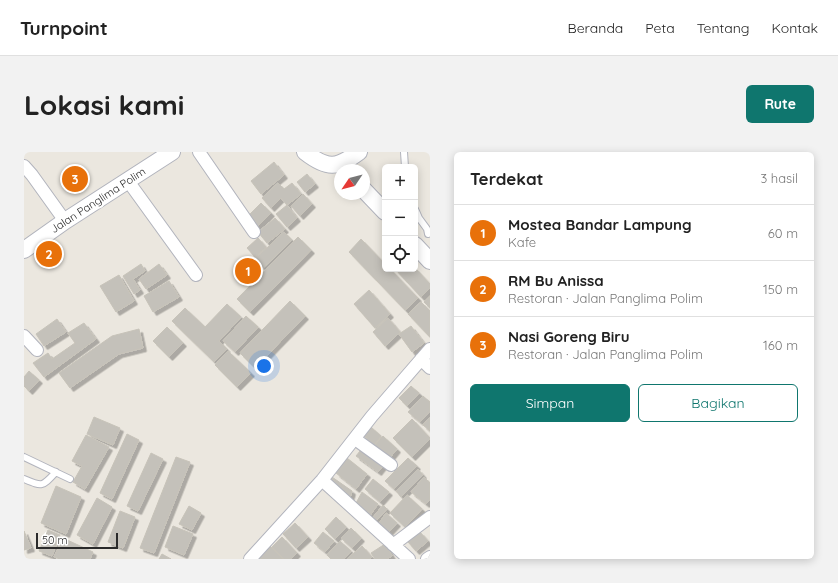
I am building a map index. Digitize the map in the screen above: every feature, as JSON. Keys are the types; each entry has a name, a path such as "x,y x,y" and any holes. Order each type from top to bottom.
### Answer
{"street":[{"name":"Jalan Panglima Polim","path":"24,248 172,152"},
{"path":"199,152 254,232"},
{"path":"305,152 321,162 334,166"},
{"path":"345,164 359,152"},
{"path":"24,166 65,221"},
{"path":"128,181 196,274"},
{"path":"370,196 382,209"},
{"path":"418,248 430,261"},
{"path":"24,336 37,350"},
{"path":"250,559 322,480 372,416 430,349"},
{"path":"421,359 430,368"},
{"path":"355,439 391,465"},
{"path":"322,480 400,554 430,517"}],"lane":[{"path":"404,152 405,164"},
{"path":"418,216 427,229 428,234"},
{"path":"24,457 70,479"},
{"path":"24,479 38,485 42,485 56,472"}],"building":[{"path":"274,162 284,175 261,194 251,181"},
{"path":"307,174 315,184 305,192 297,182"},
{"path":"278,183 284,189 292,183 301,194 287,205 281,198 271,208 262,198"},
{"path":"303,194 312,204 300,216 291,206"},
{"path":"261,203 271,213 255,229 245,219"},
{"path":"287,205 297,218 287,227 276,214"},
{"path":"275,218 285,229 267,243 258,232"},
{"path":"284,232 292,240 263,268 255,259"},
{"path":"298,237 311,250 250,312 237,299"},
{"path":"258,238 266,247 255,257 247,248"},
{"path":"361,239 382,261 382,272 393,272 418,298 405,310 349,252"},
{"path":"141,264 145,271 133,279 140,290 134,294 123,276"},
{"path":"159,264 167,275 146,289 139,279"},
{"path":"418,271 430,284 430,288 421,297 398,272"},
{"path":"119,275 134,301 116,312 100,286"},
{"path":"169,281 179,297 153,312 144,296"},
{"path":"369,290 390,314 375,328 354,304"},
{"path":"430,296 430,308 424,302"},
{"path":"290,301 305,316 255,368 240,353"},
{"path":"421,302 430,311 430,337 408,314"},
{"path":"227,304 241,317 219,341 227,349 214,362 172,321 185,308 205,327"},
{"path":"246,316 258,327 235,352 223,341"},
{"path":"388,318 400,332 385,346 373,332"},
{"path":"57,319 66,332 44,346 36,334"},
{"path":"84,323 96,339 44,377 33,363 48,353 52,359 75,343 68,333"},
{"path":"411,326 424,343 412,352 399,334"},
{"path":"167,327 183,343 169,357 153,341"},
{"path":"139,329 143,348 119,354 70,388 59,373 112,336"},
{"path":"228,351 251,373 237,387 215,365"},
{"path":"29,371 39,380 29,391 24,386 24,377"},
{"path":"411,386 419,393 407,406 399,398"},
{"path":"423,396 430,402 430,411 420,422 408,412"},
{"path":"94,417 120,428 113,445 87,434"},
{"path":"430,417 430,431 423,425"},
{"path":"412,419 430,439 412,457 393,438"},
{"path":"371,427 381,436 374,445 363,435"},
{"path":"127,434 139,440 112,499 100,493"},
{"path":"86,435 109,447 85,489 73,482 82,466 72,461"},
{"path":"383,436 397,449 388,460 373,447"},
{"path":"364,446 386,462 378,472 356,456"},
{"path":"151,453 163,459 138,511 127,506"},
{"path":"176,457 190,462 154,553 140,548"},
{"path":"347,458 367,474 356,489 336,473"},
{"path":"408,458 417,466 394,489 385,481"},
{"path":"418,469 423,475 401,497 396,491"},
{"path":"332,477 352,491 350,498 331,483"},
{"path":"424,477 430,483 430,499 426,504 411,492"},
{"path":"373,479 389,492 380,502 365,489"},
{"path":"56,486 81,497 66,534 41,523"},
{"path":"362,492 378,504 369,517 355,505"},
{"path":"407,495 422,509 405,527 390,513"},
{"path":"97,498 112,507 93,544 77,535"},
{"path":"383,505 387,509 375,522 370,521"},
{"path":"189,506 201,513 192,530 179,524"},
{"path":"120,511 135,517 123,548 108,542"},
{"path":"386,513 397,523 386,535 378,525"},
{"path":"336,517 346,527 335,539 325,529"},
{"path":"295,523 308,537 296,548 283,534"},
{"path":"173,526 193,534 184,555 165,547"},
{"path":"351,528 361,538 352,548 341,538"},
{"path":"48,530 60,535 52,556 39,551"},
{"path":"24,531 31,548 24,550"},
{"path":"323,532 334,541 325,552 314,543"},
{"path":"420,532 428,541 416,551 408,542"},
{"path":"282,537 297,553 291,559 284,559 272,547"},
{"path":"63,538 93,552 90,559 60,559 54,557"},
{"path":"340,541 351,551 344,559 331,559 327,555"},
{"path":"385,544 392,556 387,559 375,559 371,553"},
{"path":"270,546 283,559 257,558"},
{"path":"362,546 372,557 370,559 347,559"},
{"path":"162,554 171,559 159,559"}],"place":[{"name":"Nasi Goreng Biru","path":"75,179"},
{"name":"RM Bu Anissa","path":"49,254"},
{"name":"Mostea Bandar Lampung","path":"248,271"}]}
